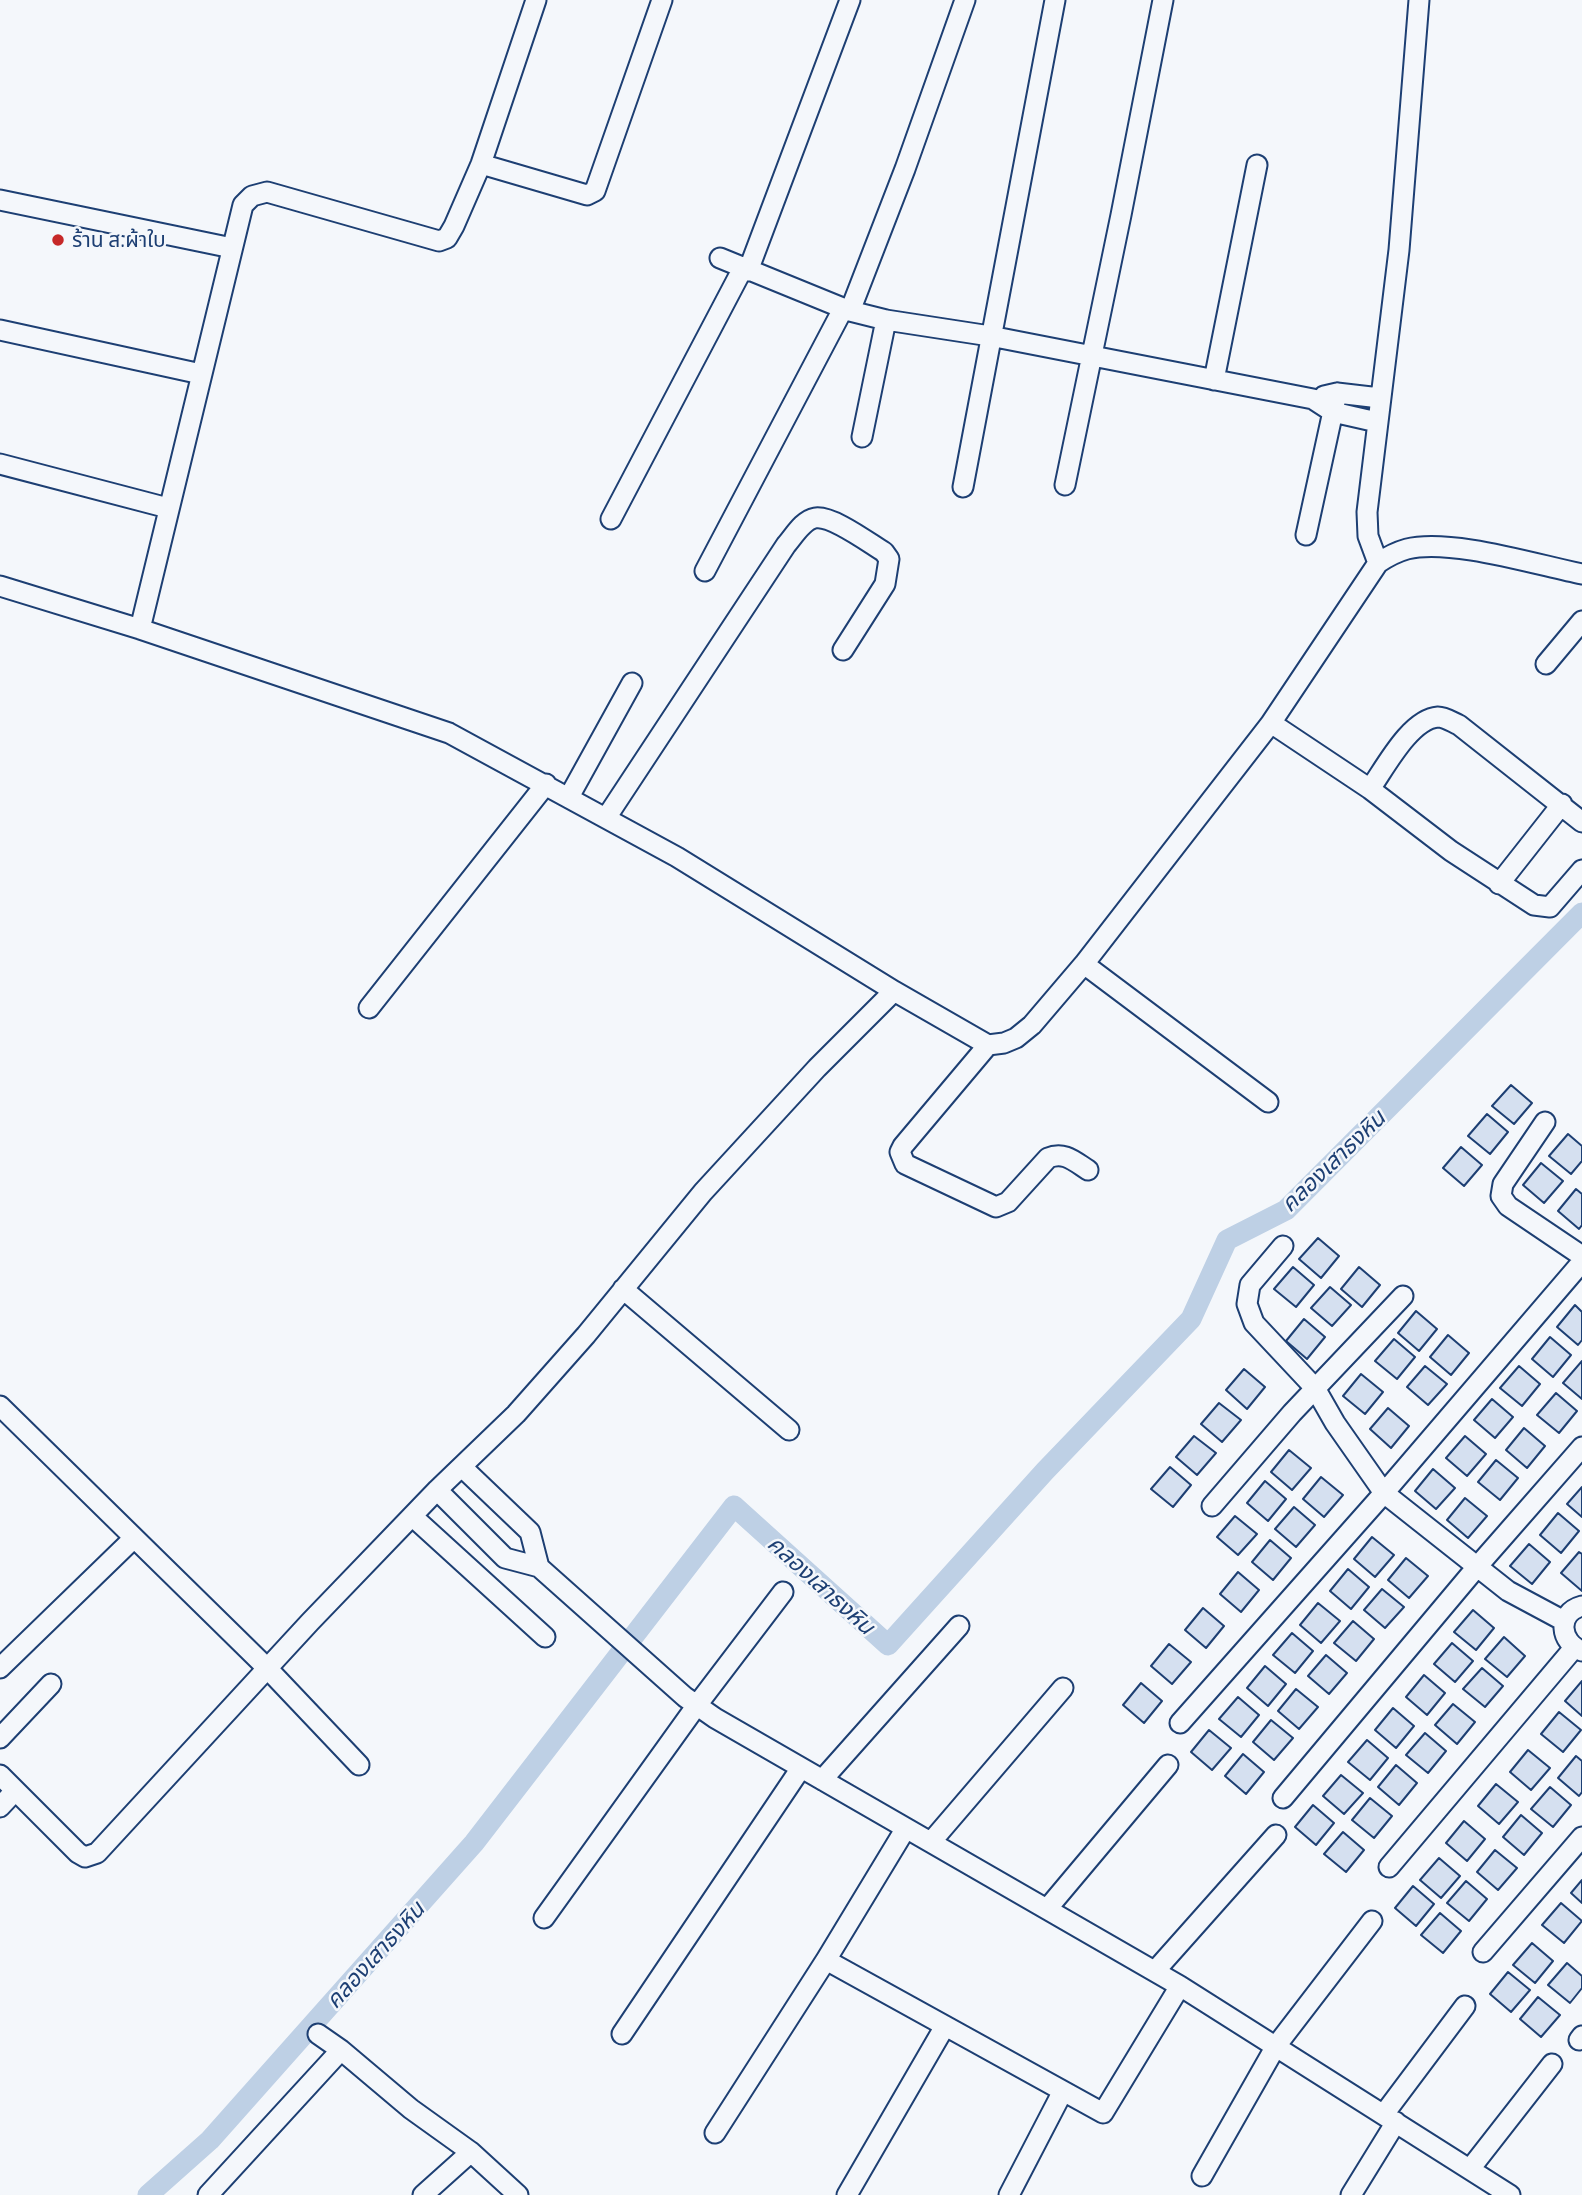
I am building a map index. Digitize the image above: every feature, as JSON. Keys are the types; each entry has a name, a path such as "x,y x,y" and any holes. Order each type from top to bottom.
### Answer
{"street":[{"path":"140,629 243,205 252,196 267,192 439,241 447,237 481,164 536,0"},
{"path":"481,164 587,195 595,191 662,0"},
{"path":"611,519 746,270 850,0"},
{"path":"705,571 846,310 905,169 965,0"},
{"path":"963,487 1055,0"},
{"path":"1065,485 1163,0"},
{"path":"1378,563 1368,536 1367,512 1399,250 1419,0"},
{"path":"1214,380 1257,165"},
{"path":"0,200 232,248"},
{"path":"720,258 846,310 886,320 990,336 1313,399 1335,402 1380,398"},
{"path":"862,437 886,320"},
{"path":"0,330 201,374"},
{"path":"1335,402 1377,422"},
{"path":"1306,535 1335,402"},
{"path":"0,464 168,508"},
{"path":"606,818 786,545 806,522 814,518 824,518 837,524 884,552 889,559 885,584 843,650"},
{"path":"0,586 140,629 449,733 677,857 894,991 988,1045 1016,1038 1032,1025 1084,964 1270,723 1378,563 1409,548 1452,547 1582,574"},
{"path":"1546,664 1582,621"},
{"path":"569,797 632,683"},
{"path":"1370,789 1410,732 1437,717 1459,725 1582,822"},
{"path":"1270,723 1370,789 1499,884 1535,905 1550,907 1582,870"},
{"path":"369,1008 546,784"},
{"path":"1499,884 1562,804"},
{"path":"1084,964 1268,1102"},
{"path":"0,1775 78,1853 85,1857 97,1853 267,1668 437,1490 516,1414 761,1128 894,991"},
{"path":"988,1045 903,1146 900,1152 905,1164 996,1207 1008,1202 1048,1158 1056,1154 1064,1155 1088,1170"},
{"path":"1545,1122 1503,1184 1501,1196 1508,1206 1582,1256"},
{"path":"1283,1247 1250,1284 1247,1304 1254,1323 1315,1388 1335,1423 1384,1493 1508,1591 1564,1621"},
{"path":"1180,1723 1384,1493 1582,1262"},
{"path":"623,1289 789,1430"},
{"path":"1212,1506 1315,1388 1402,1296"},
{"path":"0,1406 267,1668 359,1765"},
{"path":"1283,1798 1476,1567 1582,1447"},
{"path":"462,1467 530,1532 539,1567"},
{"path":"437,1490 505,1558 539,1567 696,1705 715,1718 1155,1971 1510,2195"},
{"path":"412,1517 545,1637"},
{"path":"0,1668 134,1538"},
{"path":"544,1918 696,1705 783,1592"},
{"path":"1389,1867 1578,1650 1567,1641 1563,1632 1564,1621 1569,1614 1582,1606"},
{"path":"822,1780 959,1626"},
{"path":"0,1738 51,1684"},
{"path":"931,1842 1063,1688"},
{"path":"1047,1909 1168,1765"},
{"path":"622,2034 801,1768"},
{"path":"0,1807 15,1791"},
{"path":"715,2133 827,1961 906,1828"},
{"path":"1155,1971 1276,1835"},
{"path":"1483,1952 1582,1837"},
{"path":"1202,2176 1276,2046 1372,1922"},
{"path":"827,1961 1103,2113 1180,1986"},
{"path":"1351,2195 1390,2118 1465,2006"},
{"path":"846,2195 945,2026"},
{"path":"318,2034 411,2109 471,2152 518,2195"},
{"path":"208,2195 341,2050"},
{"path":"1470,2169 1552,2064"},
{"path":"1009,2195 1063,2091"},
{"path":"423,2195 471,2152"}],"building":[{"path":"1511,1085 1532,1103 1514,1124 1492,1106"},
{"path":"1487,1114 1508,1132 1490,1154 1468,1136"},
{"path":"1568,1134 1582,1146 1582,1161 1571,1174 1549,1156"},
{"path":"1461,1147 1482,1165 1464,1186 1443,1168"},
{"path":"1541,1163 1563,1181 1544,1203 1523,1185"},
{"path":"1576,1189 1582,1194 1582,1225 1579,1229 1558,1211"},
{"path":"1318,1238 1339,1256 1321,1278 1299,1259"},
{"path":"1293,1267 1314,1285 1296,1307 1274,1289"},
{"path":"1359,1267 1380,1285 1362,1307 1341,1289"},
{"path":"1330,1287 1351,1305 1332,1326 1311,1308"},
{"path":"1575,1305 1582,1312 1582,1340 1578,1345 1557,1327"},
{"path":"1416,1311 1437,1329 1419,1351 1398,1333"},
{"path":"1304,1319 1325,1337 1307,1359 1286,1341"},
{"path":"1448,1335 1469,1353 1451,1375 1430,1357"},
{"path":"1550,1337 1571,1355 1553,1377 1532,1359"},
{"path":"1394,1339 1415,1357 1397,1379 1375,1361"},
{"path":"1582,1361 1582,1399 1563,1383"},
{"path":"1425,1366 1447,1384 1428,1405 1407,1387"},
{"path":"1519,1366 1540,1384 1522,1406 1500,1388"},
{"path":"1244,1369 1265,1387 1247,1409 1226,1390"},
{"path":"1361,1374 1383,1392 1365,1414 1343,1396"},
{"path":"1556,1393 1577,1411 1559,1433 1537,1415"},
{"path":"1492,1399 1513,1417 1495,1438 1474,1420"},
{"path":"1219,1403 1241,1420 1222,1442 1201,1424"},
{"path":"1388,1408 1409,1426 1391,1448 1370,1429"},
{"path":"1524,1428 1545,1446 1527,1468 1506,1450"},
{"path":"1194,1436 1216,1453 1197,1475 1176,1457"},
{"path":"1465,1436 1486,1454 1467,1476 1446,1458"},
{"path":"1289,1450 1311,1468 1292,1490 1271,1472"},
{"path":"1496,1460 1518,1478 1500,1500 1478,1482"},
{"path":"1170,1467 1191,1485 1173,1507 1151,1489"},
{"path":"1433,1469 1455,1488 1436,1509 1415,1491"},
{"path":"1321,1477 1343,1495 1324,1517 1303,1499"},
{"path":"1265,1481 1286,1499 1268,1521 1247,1503"},
{"path":"1582,1487 1582,1517 1567,1504"},
{"path":"1465,1498 1487,1516 1468,1538 1447,1520"},
{"path":"1294,1507 1315,1525 1296,1547 1275,1529"},
{"path":"1558,1513 1579,1531 1561,1553 1540,1535"},
{"path":"1235,1516 1257,1534 1238,1555 1217,1537"},
{"path":"1372,1537 1394,1555 1375,1577 1354,1559"},
{"path":"1270,1540 1291,1558 1273,1580 1252,1562"},
{"path":"1529,1544 1550,1562 1532,1584 1510,1566"},
{"path":"1579,1552 1582,1554 1582,1591 1561,1573"},
{"path":"1406,1558 1428,1576 1409,1598 1388,1580"},
{"path":"1348,1569 1369,1587 1351,1609 1330,1591"},
{"path":"1238,1572 1259,1590 1241,1612 1220,1594"},
{"path":"1382,1589 1404,1607 1385,1628 1364,1610"},
{"path":"1318,1603 1340,1621 1321,1643 1300,1625"},
{"path":"1203,1608 1224,1626 1206,1648 1185,1630"},
{"path":"1473,1610 1494,1628 1476,1650 1454,1632"},
{"path":"1353,1621 1374,1639 1356,1661 1334,1643"},
{"path":"1292,1633 1313,1651 1295,1673 1273,1655"},
{"path":"1504,1637 1525,1656 1507,1677 1485,1659"},
{"path":"1452,1643 1473,1661 1455,1682 1434,1664"},
{"path":"1169,1644 1191,1662 1172,1684 1151,1666"},
{"path":"1326,1655 1347,1673 1329,1694 1308,1676"},
{"path":"1265,1666 1286,1684 1268,1706 1247,1688"},
{"path":"1482,1668 1503,1686 1485,1707 1463,1689"},
{"path":"1424,1675 1445,1693 1427,1715 1406,1697"},
{"path":"1582,1681 1582,1716 1565,1701"},
{"path":"1141,1683 1162,1701 1144,1723 1123,1705"},
{"path":"1296,1689 1318,1707 1299,1729 1278,1711"},
{"path":"1238,1697 1259,1715 1241,1737 1219,1719"},
{"path":"1453,1704 1475,1722 1457,1744 1435,1725"},
{"path":"1393,1708 1414,1726 1396,1748 1375,1730"},
{"path":"1559,1712 1581,1730 1563,1752 1541,1734"},
{"path":"1271,1720 1293,1738 1274,1760 1253,1742"},
{"path":"1209,1730 1231,1748 1212,1770 1191,1752"},
{"path":"1425,1733 1446,1751 1428,1773 1406,1755"},
{"path":"1367,1740 1388,1758 1370,1780 1348,1762"},
{"path":"1528,1750 1550,1768 1531,1790 1510,1772"},
{"path":"1243,1754 1264,1772 1246,1794 1225,1776"},
{"path":"1576,1756 1582,1761 1582,1792 1579,1796 1558,1778"},
{"path":"1396,1765 1417,1783 1399,1805 1378,1787"},
{"path":"1341,1775 1363,1793 1344,1814 1323,1796"},
{"path":"1496,1784 1518,1802 1499,1824 1478,1806"},
{"path":"1550,1787 1571,1805 1553,1827 1531,1809"},
{"path":"1370,1798 1392,1816 1374,1838 1352,1820"},
{"path":"1313,1805 1334,1823 1316,1845 1295,1827"},
{"path":"1521,1815 1542,1833 1524,1855 1503,1837"},
{"path":"1464,1821 1485,1839 1467,1861 1446,1843"},
{"path":"1343,1832 1364,1850 1346,1872 1324,1854"},
{"path":"1495,1850 1517,1868 1498,1890 1477,1872"},
{"path":"1439,1858 1460,1876 1441,1898 1420,1880"},
{"path":"1582,1880 1582,1903 1571,1893"},
{"path":"1466,1881 1487,1899 1469,1921 1447,1903"},
{"path":"1413,1886 1434,1904 1416,1926 1395,1908"},
{"path":"1561,1903 1582,1921 1564,1943 1542,1925"},
{"path":"1440,1913 1461,1931 1443,1953 1421,1935"},
{"path":"1532,1943 1553,1961 1535,1983 1513,1965"},
{"path":"1567,1963 1582,1976 1582,1988 1570,2003 1548,1985"},
{"path":"1508,1972 1530,1990 1511,2012 1490,1994"},
{"path":"1538,1997 1560,2015 1541,2037 1520,2019"}],"waterway":[{"name":"คลองเสาธงหิน","path":"148,2195 210,2140 474,1843 734,1506 888,1645 1045,1471 1191,1319 1227,1240 1286,1210 1582,913"}],"place":[{"name":"ร้าน ส.ผ้าใบ","path":"58,240"}]}
